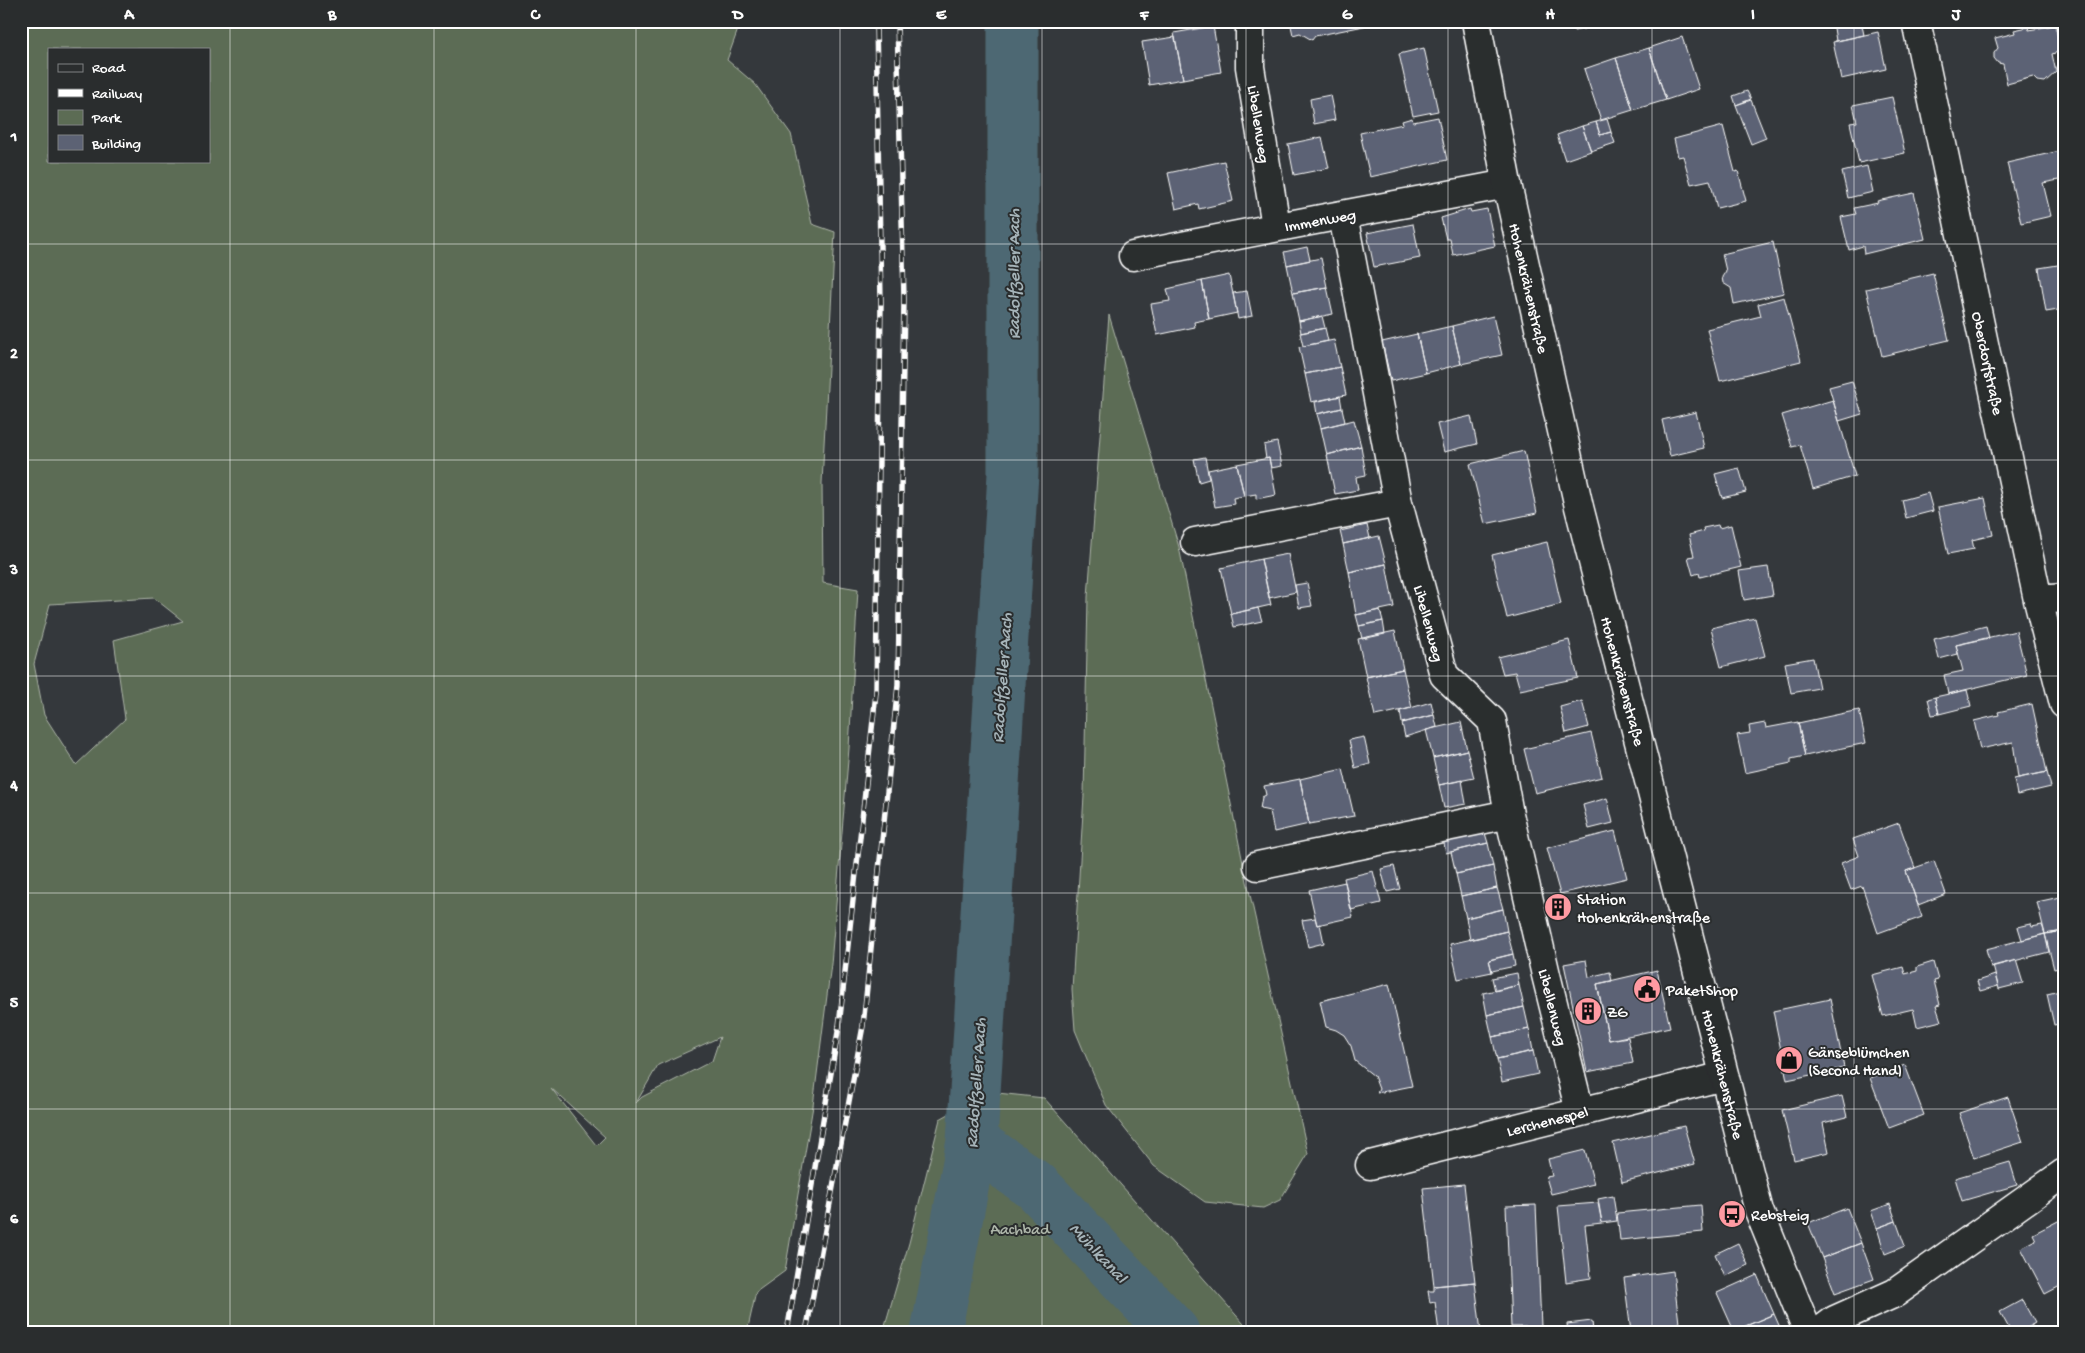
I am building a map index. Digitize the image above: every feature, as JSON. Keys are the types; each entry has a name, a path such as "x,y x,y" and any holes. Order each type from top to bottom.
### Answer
{"street":[{"name":"Libellenweg","path":"1250,21 1250,67 1276,226"},
{"name":"Hohenkrähenstraße","path":"1476,21 1507,184 1579,507 1759,1211 1808,1332"},
{"name":"Oberdorfstraße","path":"1916,21 2051,599 2064,704"},
{"name":"Immenweg","path":"1133,256 1276,226 1343,216 1507,184"},
{"name":"Libellenweg","path":"1343,216 1398,503 1444,675 1492,722 1510,814 1546,974 1580,1112"},
{"path":"1195,542 1398,503"},
{"path":"1258,866 1510,814"},
{"name":"Lerchenespel","path":"1370,1165 1724,1076"},
{"path":"1819,1332 1835,1320 1895,1293 2064,1173"}],"green space":[{"path":"21,21 741,21 727,60 755,84 791,134 812,224 835,232 822,483 823,583 858,589 849,748 831,964 813,1106 785,1271 756,1292 747,1332 21,1332","holes":["154,598 183,621 114,640 125,719 76,765 44,715 34,664 50,604","720,1037 712,1061 642,1097 636,1103 658,1065","551,1088 605,1137 597,1145 596,1145"]},
{"path":"1109,315 1179,547 1244,868 1308,1154 1280,1200 1263,1208 1205,1202 1154,1166 1106,1105 1075,1030 1072,989 1084,796 1088,597"},
{"name":"Aachbad","path":"988,1092 1044,1098 1251,1332 883,1332 909,1243 940,1119"}],"building":[{"path":"1290,21 1357,21 1359,27 1315,36 1312,40 1300,33 1293,35"},
{"path":"1357,21 1385,21 1359,27"},
{"path":"1572,21 1608,21 1608,24 1574,31"},
{"path":"1850,21 1861,21 1864,35 1836,41 1834,28"},
{"path":"2055,25 2061,51 2052,54 2056,72 2045,82 2037,81 2033,77 2007,84 2003,64 1998,63 1994,58 1994,53 1998,48 1995,38 2015,33 2014,30 2028,27 2029,30"},
{"path":"1213,26 1221,72 1183,79 1174,33"},
{"path":"1878,32 1886,69 1841,79 1833,42"},
{"path":"1175,37 1183,79 1149,85 1142,42"},
{"path":"1682,37 1699,89 1666,100 1649,48"},
{"path":"1424,48 1438,111 1413,116 1399,54"},
{"path":"1649,48 1666,100 1633,110 1616,58"},
{"path":"1616,58 1633,110 1601,120 1584,69"},
{"path":"1747,91 1751,99 1736,105 1733,96"},
{"path":"1330,95 1335,120 1314,124 1310,99"},
{"path":"1892,97 1905,153 1859,163 1850,123 1857,122 1853,105"},
{"path":"1751,100 1766,138 1751,144 1736,105"},
{"path":"1438,117 1447,160 1370,177 1360,133 1403,124 1402,121 1412,118 1413,122"},
{"path":"1607,119 1611,132 1600,135 1596,122"},
{"path":"1596,122 1600,135 1611,132 1615,143 1591,151 1582,126"},
{"path":"1582,126 1591,151 1565,160 1557,135"},
{"path":"1723,126 1735,172 1738,171 1746,201 1717,208 1710,180 1691,184 1683,156 1678,157 1674,139"},
{"path":"1322,137 1329,168 1294,175 1288,144"},
{"path":"2064,150 2064,179 2043,183 2051,216 2021,223 2007,163"},
{"path":"1224,161 1233,201 1199,209 1198,204 1176,209 1168,173"},
{"path":"1867,166 1873,192 1848,198 1842,172"},
{"path":"1914,193 1925,239 1864,254 1863,246 1849,250 1841,217 1856,214 1854,208"},
{"path":"1470,209 1471,212 1487,209 1495,246 1453,255 1450,239 1446,239 1441,218"},
{"path":"1413,224 1420,258 1374,267 1367,233"},
{"path":"1773,242 1784,293 1734,304 1731,288 1723,283 1722,277 1726,271 1722,254"},
{"path":"1307,247 1310,260 1287,265 1284,252"},
{"path":"1321,258 1327,287 1293,293 1287,265"},
{"path":"2064,264 2064,309 2046,312 2039,268"},
{"path":"1933,273 1949,340 1882,356 1866,289"},
{"path":"1229,275 1237,313 1209,319 1202,281"},
{"path":"1202,281 1209,319 1194,322 1195,327 1157,335 1151,304 1170,301 1167,289"},
{"path":"1327,287 1333,314 1299,321 1293,293"},
{"path":"1247,291 1252,316 1238,319 1233,293"},
{"path":"1784,297 1801,361 1720,381 1707,329 1761,316 1758,304"},
{"path":"1322,316 1325,328 1301,333 1299,321"},
{"path":"1493,316 1502,355 1461,364 1452,326"},
{"path":"1452,326 1461,364 1426,373 1417,334"},
{"path":"1325,328 1328,341 1303,346 1300,333"},
{"path":"1417,334 1426,373 1391,381 1382,342"},
{"path":"1334,340 1340,367 1305,374 1299,347"},
{"path":"1340,367 1346,395 1311,402 1305,374"},
{"path":"2064,380 2064,403 2058,382"},
{"path":"1852,381 1862,414 1839,421 1829,387"},
{"path":"1340,396 1342,408 1317,414 1315,402"},
{"path":"1833,400 1855,476 1813,489 1800,445 1792,447 1782,415"},
{"path":"1342,408 1345,422 1321,428 1317,414"},
{"path":"1696,412 1704,448 1670,456 1662,420"},
{"path":"1471,416 1477,444 1444,452 1437,424"},
{"path":"1354,420 1361,446 1327,455 1321,428"},
{"path":"1277,442 1282,466 1271,468 1269,458 1266,459 1264,445"},
{"path":"1361,446 1366,475 1356,477 1358,490 1335,494 1327,455"},
{"path":"1524,451 1537,513 1485,524 1470,464"},
{"path":"1205,457 1209,479 1199,482 1194,459"},
{"path":"1269,458 1276,495 1256,499 1256,494 1244,496 1237,464"},
{"path":"1237,464 1244,496 1233,498 1234,504 1215,507 1208,470"},
{"path":"1739,468 1746,492 1722,498 1715,474"},
{"path":"1928,493 1933,511 1906,518 1902,500"},
{"path":"1985,498 1993,535 1972,540 1974,549 1948,554 1938,507"},
{"path":"1367,525 1370,538 1343,544 1340,531"},
{"path":"1718,525 1719,528 1731,525 1741,567 1700,577 1699,573 1693,575 1688,557 1694,556 1689,535 1704,531 1703,528"},
{"path":"1379,536 1386,564 1349,572 1343,544"},
{"path":"1547,542 1561,604 1507,618 1492,555"},
{"path":"1288,554 1296,592 1269,598 1261,559"},
{"path":"1261,559 1271,605 1231,614 1221,568"},
{"path":"1386,564 1394,607 1356,615 1349,572"},
{"path":"1768,567 1773,595 1744,600 1739,571"},
{"path":"1307,583 1312,606 1299,608 1295,585"},
{"path":"1258,608 1262,621 1234,627 1231,614"},
{"path":"1380,610 1383,621 1359,626 1356,615"},
{"path":"1755,618 1765,656 1721,667 1711,628"},
{"path":"1383,621 1385,634 1362,639 1359,626"},
{"path":"1986,626 1989,638 1956,645 1958,654 1939,659 1934,639"},
{"path":"1395,631 1403,669 1366,677 1358,639"},
{"path":"2016,631 2027,675 1948,694 1944,675 1963,671 1956,645"},
{"path":"1569,640 1578,678 1520,690 1515,672 1503,674 1498,657"},
{"path":"1813,658 1819,688 1791,693 1785,663"},
{"path":"1403,669 1412,708 1375,716 1366,677"},
{"path":"1967,690 1971,706 1939,714 1935,697"},
{"path":"1935,697 1939,714 1932,715 1928,699"},
{"path":"1582,701 1589,727 1566,733 1560,707"},
{"path":"1431,702 1434,715 1402,723 1400,711"},
{"path":"2032,704 2047,772 2018,778 2013,742 1980,749 1974,721 1999,715 1998,712"},
{"path":"1859,710 1866,743 1805,756 1798,723"},
{"path":"1434,715 1437,727 1405,737 1402,723"},
{"path":"1461,722 1467,750 1433,758 1426,730"},
{"path":"1798,722 1805,756 1791,759 1791,763 1745,773 1737,735 1750,733 1749,726 1765,723 1766,728"},
{"path":"1591,733 1602,777 1535,793 1524,749"},
{"path":"1364,737 1370,764 1355,768 1349,740"},
{"path":"1467,750 1474,778 1439,785 1433,758"},
{"path":"1343,769 1354,816 1309,824 1300,779"},
{"path":"2047,772 2051,787 2017,795 2014,779"},
{"path":"1300,779 1309,824 1274,832 1270,811 1260,809 1262,797 1266,795 1264,786"},
{"path":"1462,780 1466,804 1444,808 1439,785"},
{"path":"1607,798 1613,823 1589,829 1583,805"},
{"path":"1899,823 1915,868 1906,871 1922,917 1878,933 1862,886 1851,890 1841,863 1859,856 1853,839"},
{"path":"1484,830 1488,843 1446,853 1443,839"},
{"path":"1615,831 1627,878 1560,894 1547,848"},
{"path":"1488,843 1493,866 1456,874 1451,852"},
{"path":"1934,861 1946,894 1918,905 1906,871"},
{"path":"1394,866 1400,889 1387,892 1381,869"},
{"path":"1493,866 1497,888 1461,896 1456,874"},
{"path":"1373,871 1381,903 1351,910 1344,878"},
{"path":"1345,882 1353,917 1317,925 1309,890"},
{"path":"1497,888 1503,909 1466,918 1461,896"},
{"name":"Station Hohenkrähenstraße","path":"1561,896 1567,915 1555,918 1549,899"},
{"path":"2064,896 2064,931 2045,934 2037,902"},
{"path":"1503,909 1507,931 1470,940 1466,918"},
{"path":"1315,918 1317,925 1320,924 1324,943 1308,947 1302,920"},
{"path":"2031,924 2032,927 2042,925 2045,934 2022,940 2018,927"},
{"path":"1507,931 1513,954 1489,960 1492,972 1458,979 1450,944"},
{"path":"2064,931 2064,967 2054,969 2045,934"},
{"path":"2045,934 2049,952 1991,967 1986,949"},
{"path":"1513,954 1515,966 1492,971 1489,960"},
{"name":"ZG","path":"1586,960 1589,977 1610,972 1612,981 1597,984 1609,1040 1628,1037 1633,1063 1587,1072 1564,964"},
{"path":"2016,960 2023,983 1999,989 1993,966"},
{"path":"1933,962 1938,980 1934,981 1940,1005 1936,1006 1941,1021 1917,1027 1913,1009 1883,1016 1872,975 1903,967 1905,974 1917,971 1917,967"},
{"name":"ZG","path":"1657,970 1670,1027 1609,1040 1597,984"},
{"path":"1517,973 1519,985 1495,991 1492,978"},
{"path":"1995,975 1998,986 1980,991 1977,981"},
{"path":"1389,984 1412,1086 1377,1093 1379,1089 1374,1076 1355,1061 1351,1046 1344,1035 1326,1027 1320,1001"},
{"path":"1519,985 1524,1007 1487,1015 1483,993"},
{"path":"2064,990 2064,1023 2054,1025 2047,994"},
{"path":"1830,999 1844,1068 1787,1080 1773,1011"},
{"path":"1524,1007 1529,1029 1492,1037 1487,1015"},
{"path":"1529,1029 1533,1051 1497,1059 1492,1037"},
{"path":"1533,1051 1538,1074 1502,1082 1497,1059"},
{"path":"1905,1065 1924,1115 1889,1128 1870,1078"},
{"path":"1842,1096 1847,1117 1823,1123 1829,1152 1794,1160 1782,1110"},
{"path":"2008,1097 2023,1142 1974,1158 1959,1113"},
{"path":"1684,1126 1695,1164 1622,1182 1613,1143"},
{"path":"1585,1150 1594,1184 1551,1194 1546,1177 1552,1176 1548,1159"},
{"path":"2010,1162 2017,1185 1962,1201 1955,1178"},
{"path":"1464,1184 1475,1282 1434,1286 1423,1188"},
{"path":"1613,1196 1617,1221 1602,1223 1598,1199"},
{"path":"1598,1203 1602,1223 1585,1225 1591,1278 1566,1282 1558,1206"},
{"path":"1890,1204 1896,1221 1877,1228 1871,1211"},
{"path":"1536,1205 1541,1327 1511,1327 1506,1206"},
{"path":"1701,1205 1703,1232 1620,1240 1617,1213"},
{"path":"1847,1208 1861,1243 1822,1258 1808,1223"},
{"path":"2060,1220 2064,1227 2064,1259 2062,1260 2064,1263 2064,1284 2045,1294 2021,1248 2036,1240 2033,1234"},
{"path":"1896,1221 1905,1246 1885,1254 1877,1228"},
{"path":"1738,1243 1748,1265 1725,1276 1715,1254"},
{"path":"1861,1243 1874,1279 1835,1293 1822,1258"},
{"path":"1673,1271 1680,1332 1631,1332 1624,1278"},
{"path":"1757,1275 1774,1314 1734,1331 1717,1293"},
{"path":"1475,1282 1481,1332 1439,1332 1435,1302 1430,1303 1428,1291 1434,1291 1434,1286"},
{"path":"2022,1300 2035,1323 2019,1332 2011,1332 2000,1312"},
{"path":"1774,1314 1782,1332 1734,1332 1734,1331"},
{"path":"1592,1321 1593,1332 1568,1332 1567,1324"}],"waterway":[{"name":"Radolfzeller Aach","path":"936,1332 972,1141 1013,474 1013,21"},
{"name":"Mühlkanal","path":"972,1141 1037,1187 1174,1332"}],"railway":[{"path":"787,1332 839,1026 876,693 881,303 876,21"},
{"path":"806,1332 863,1026 898,685 904,299 897,21"}],"place":[{"name":"Station Hohenkrähenstraße","path":"1558,907"},
{"name":"PaketShop","path":"1647,989"},
{"name":"ZG","path":"1588,1011"},
{"name":"Gänseblümchen (Second Hand)","path":"1789,1060"},
{"name":"Rebsteig","path":"1732,1214"}]}
